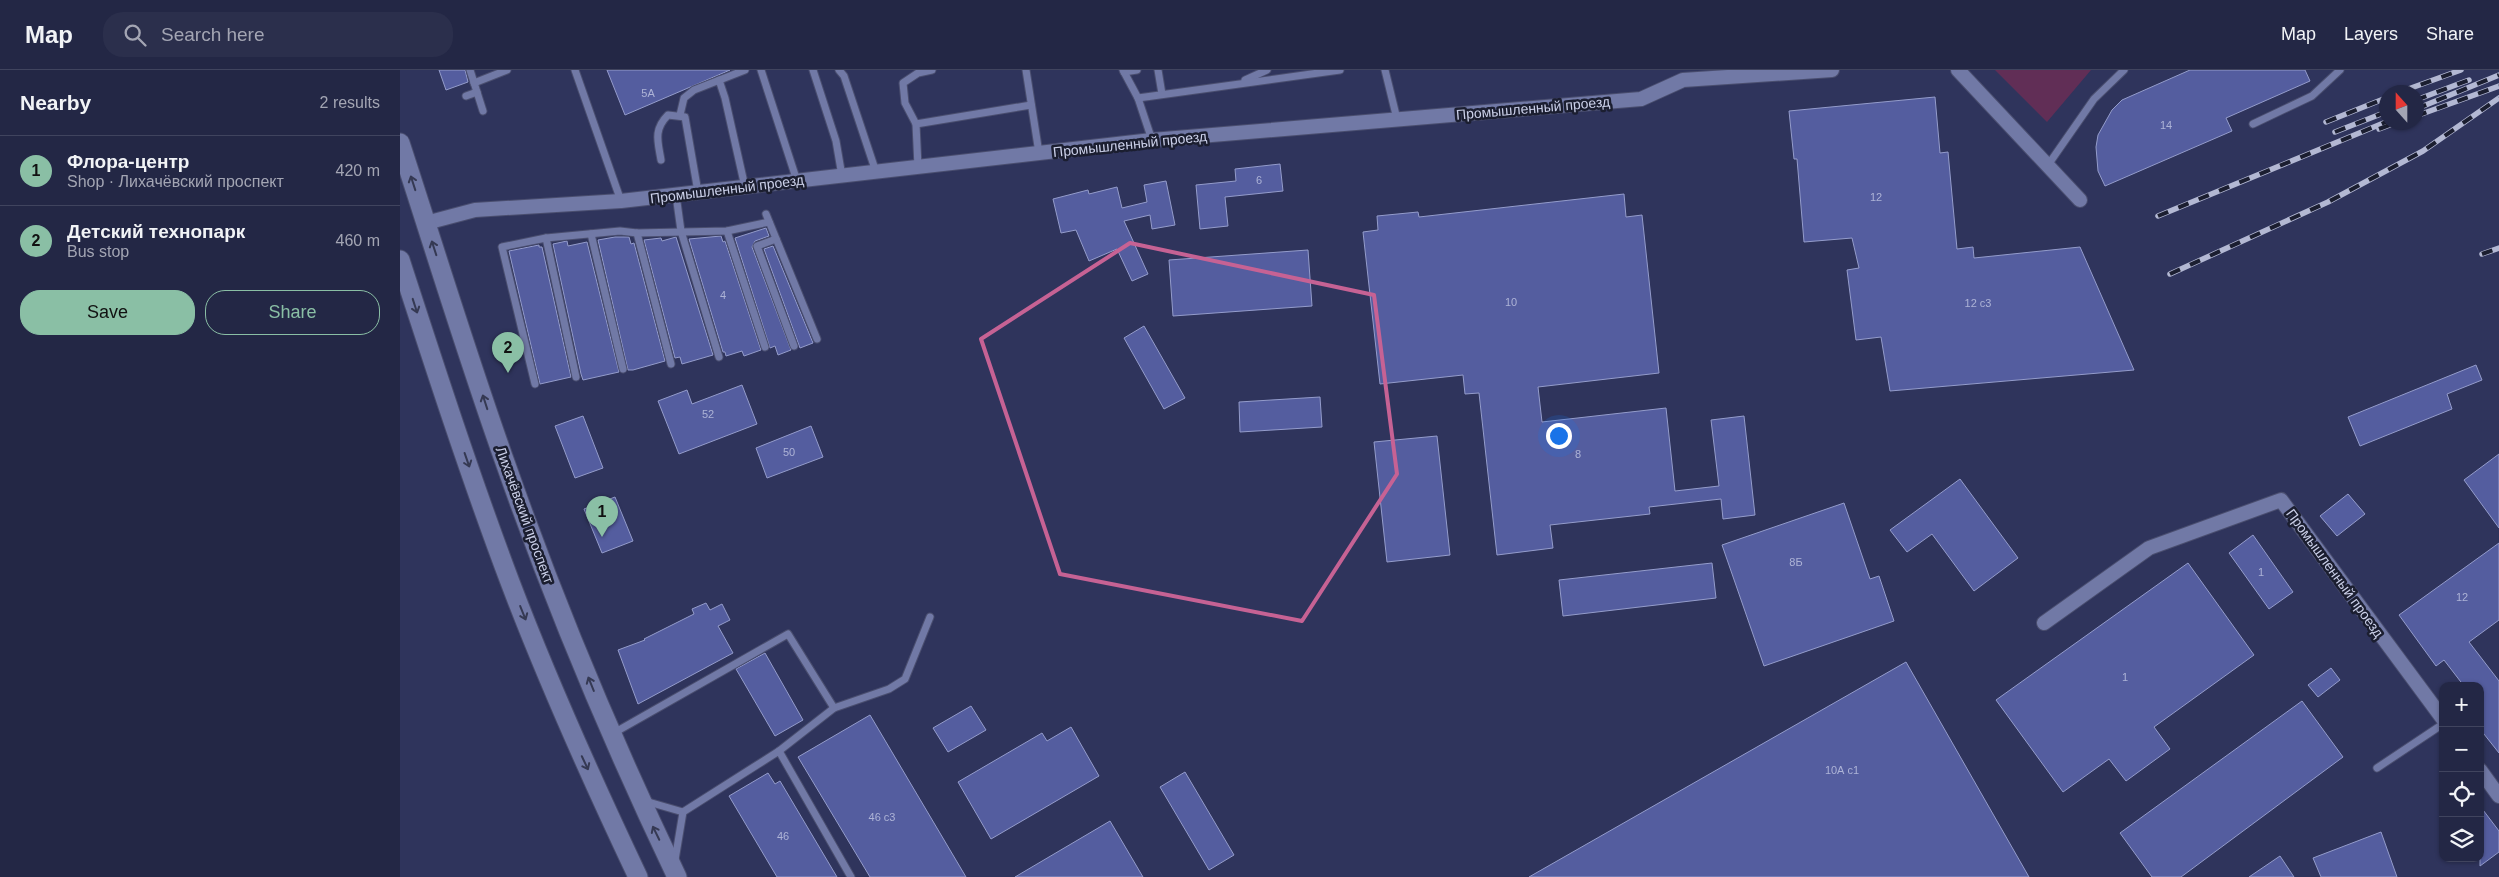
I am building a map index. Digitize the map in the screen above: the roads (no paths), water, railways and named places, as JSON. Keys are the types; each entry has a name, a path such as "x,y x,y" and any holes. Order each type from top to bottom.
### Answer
{"main road":[{"name":"Лихачёвский проспект","path":"400,143 506,465 546,572 612,734 676,873"},
{"path":"400,260 451,415 510,583 580,754 638,877"}],"street":[{"name":"Промышленный проезд","path":"426,224 475,210 621,201 1152,140 1641,99 1683,80 1832,70"},
{"path":"1958,70 2080,200"},
{"name":"Промышленный проезд","path":"2044,623 2150,548 2281,500 2439,714"},
{"path":"2481,772 2499,796"}],"lane":[{"path":"470,70 483,111"},
{"path":"474,83 507,70"},
{"path":"575,70 621,201"},
{"path":"680,115 684,98 688,94 745,70"},
{"path":"761,70 797,181"},
{"path":"813,70 836,140 842,176"},
{"path":"839,70 844,76 876,172"},
{"path":"918,167 916,124 905,103 903,83 918,73 932,70"},
{"path":"1026,70 1039,153"},
{"path":"1137,70 1124,71 1138,98 1152,140"},
{"path":"1158,70 1162,94"},
{"path":"1238,83 1267,70"},
{"path":"1138,98 1340,70"},
{"path":"1386,70 1398,119"},
{"path":"2048,166 2094,99 2124,70"},
{"path":"2253,124 2312,96 2340,70"},
{"path":"719,80 725,98 745,187"},
{"path":"466,96 477,92"},
{"path":"916,124 1031,105"},
{"path":"661,160 657,136 660,123 668,115 685,117 698,192"},
{"path":"676,195 681,231 719,357"},
{"path":"766,214 817,340"},
{"path":"535,384 502,247 546,238 620,231 637,233 727,231 769,222"},
{"path":"727,231 765,347"},
{"path":"637,233 671,364"},
{"path":"591,234 623,369"},
{"path":"546,238 576,377"},
{"path":"776,239 758,246 794,346"},
{"path":"641,800 663,808 683,812 778,751 834,708 889,689 905,679 930,617"},
{"path":"612,734 788,634 834,708"},
{"path":"2377,768 2439,727"},
{"path":"778,751 852,877"},
{"path":"676,873 683,812"}],"railway":[{"path":"2419,85 2461,70"},
{"path":"2424,106 2499,75"},
{"path":"2424,97 2469,80"},
{"path":"2424,113 2499,86"},
{"path":"2170,274 2328,202 2423,151 2499,98"},
{"path":"2326,122 2379,101"},
{"path":"2335,132 2379,115"},
{"path":"2158,216 2379,125"},
{"path":"2482,254 2499,248"}],"place":[{"name":"Детский технопарк","path":"508,373"},
{"name":"Флора-центр","path":"602,537"}]}
